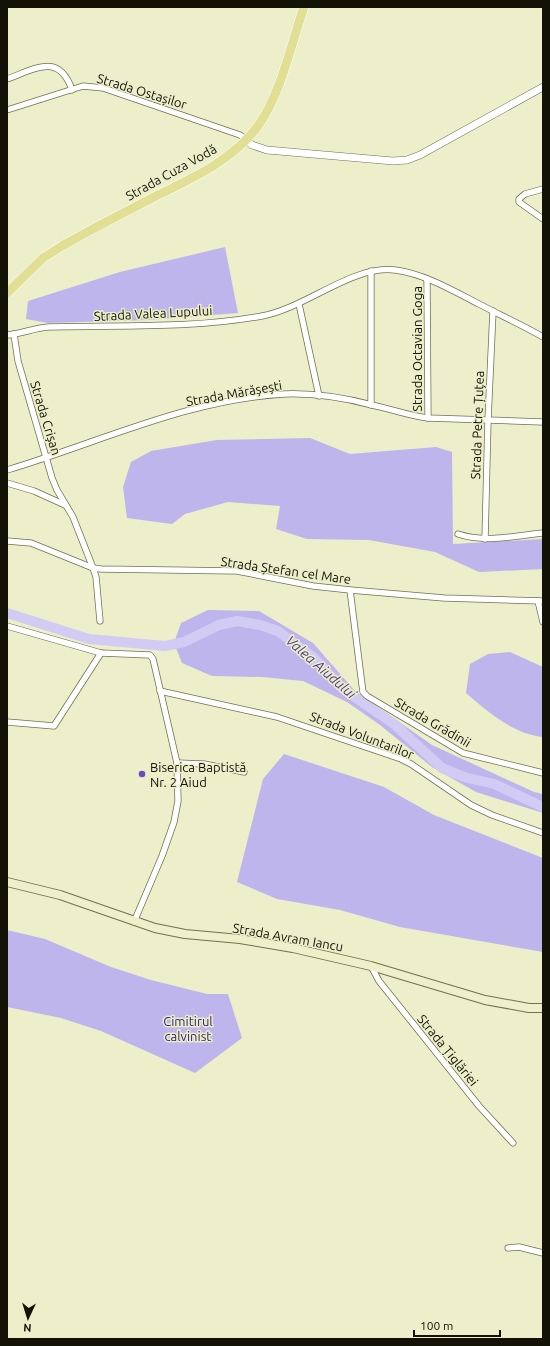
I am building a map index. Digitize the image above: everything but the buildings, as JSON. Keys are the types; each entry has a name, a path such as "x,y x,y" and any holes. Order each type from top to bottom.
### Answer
{"main road":[{"name":"Strada Cuza Vodă","path":"7,293 44,258 62,246 203,172 228,156 261,121 277,87 304,7"},
{"name":"Strada Avram Iancu","path":"7,882 60,895 134,922 185,934 266,943 371,966 484,1000 529,1008 543,1008"}],"street":[{"path":"7,79 40,68 55,67 66,74 72,90"},
{"name":"Strada Ostașilor","path":"7,110 83,86 103,88 245,139"},
{"path":"245,139 252,145 267,150 373,161 407,160 420,155 543,87"},
{"path":"543,189 525,194 519,199 519,202 543,219"},
{"name":"Strada Valea Lupului","path":"7,335 47,327 135,327 189,325 264,316 299,304 350,279 371,271 394,270 427,279 543,337"},
{"path":"371,271 371,404"},
{"name":"Strada Octavian Goga","path":"427,279 428,418"},
{"path":"299,304 319,396"},
{"name":"Strada Petre Țuțea","path":"485,539 493,311"},
{"name":"Strada Crișan","path":"14,334 18,361 52,478 73,517 96,577 100,621"},
{"name":"Strada Mărășești","path":"7,470 47,458 168,416 215,404 286,394 319,396 371,404 417,417 543,422"},
{"path":"7,483 34,491 66,506"},
{"path":"458,534 471,538 485,539 543,533"},
{"name":"Strada Ștefan cel Mare","path":"7,541 31,543 93,568 237,571 313,586 350,590 444,598 540,601"},
{"name":"Strada Grădinii","path":"350,590 363,692 421,729 463,753 543,773"},
{"path":"540,601 543,622"},
{"path":"7,626 101,653 150,656 153,659 177,763 179,794 174,822 153,880 134,922"},
{"path":"7,722 54,726 101,653"},
{"name":"Strada Voluntarilor","path":"160,691 277,717 401,759 411,764 471,805 492,815 543,833"},
{"path":"177,763 204,764 244,772"},
{"name":"Strada Țiglăriei","path":"371,966 379,981 479,1106 513,1143"},
{"path":"508,1248 519,1247 543,1253"}],"green space":[{"path":"225,247 238,313 149,320 48,323 26,319 28,301 120,272"},
{"path":"310,438 350,454 436,447 452,452 453,544 543,539 543,569 479,572 435,552 369,540 307,539 276,529 280,506 228,502 185,514 172,524 127,518 123,487 131,462 151,451 217,440"},
{"path":"208,610 259,611 313,643 355,691 432,745 534,792 543,794 543,813 476,792 432,767 380,725 347,702 303,681 262,677 212,676 182,663 174,643 181,623"},
{"path":"510,652 543,667 543,737 521,732 511,727 466,693 470,664 488,654"},
{"path":"284,754 384,787 434,815 543,858 543,952 400,927 340,910 277,899 237,882 263,779"},
{"name":"Cimitirul calvinist","path":"7,930 45,939 111,967 151,980 207,994 228,994 242,1038 195,1073 101,1031 61,1018 7,1007"}],"waterway":[{"name":"Valea Aiudului","path":"7,613 89,639 165,646 184,642 219,625 237,621 260,625 278,631 314,658 343,689 394,724 442,768 464,777 494,784 543,807"}],"place":[{"name":"Biserica Baptistă Nr. 2 Aiud","path":"142,774"}]}
